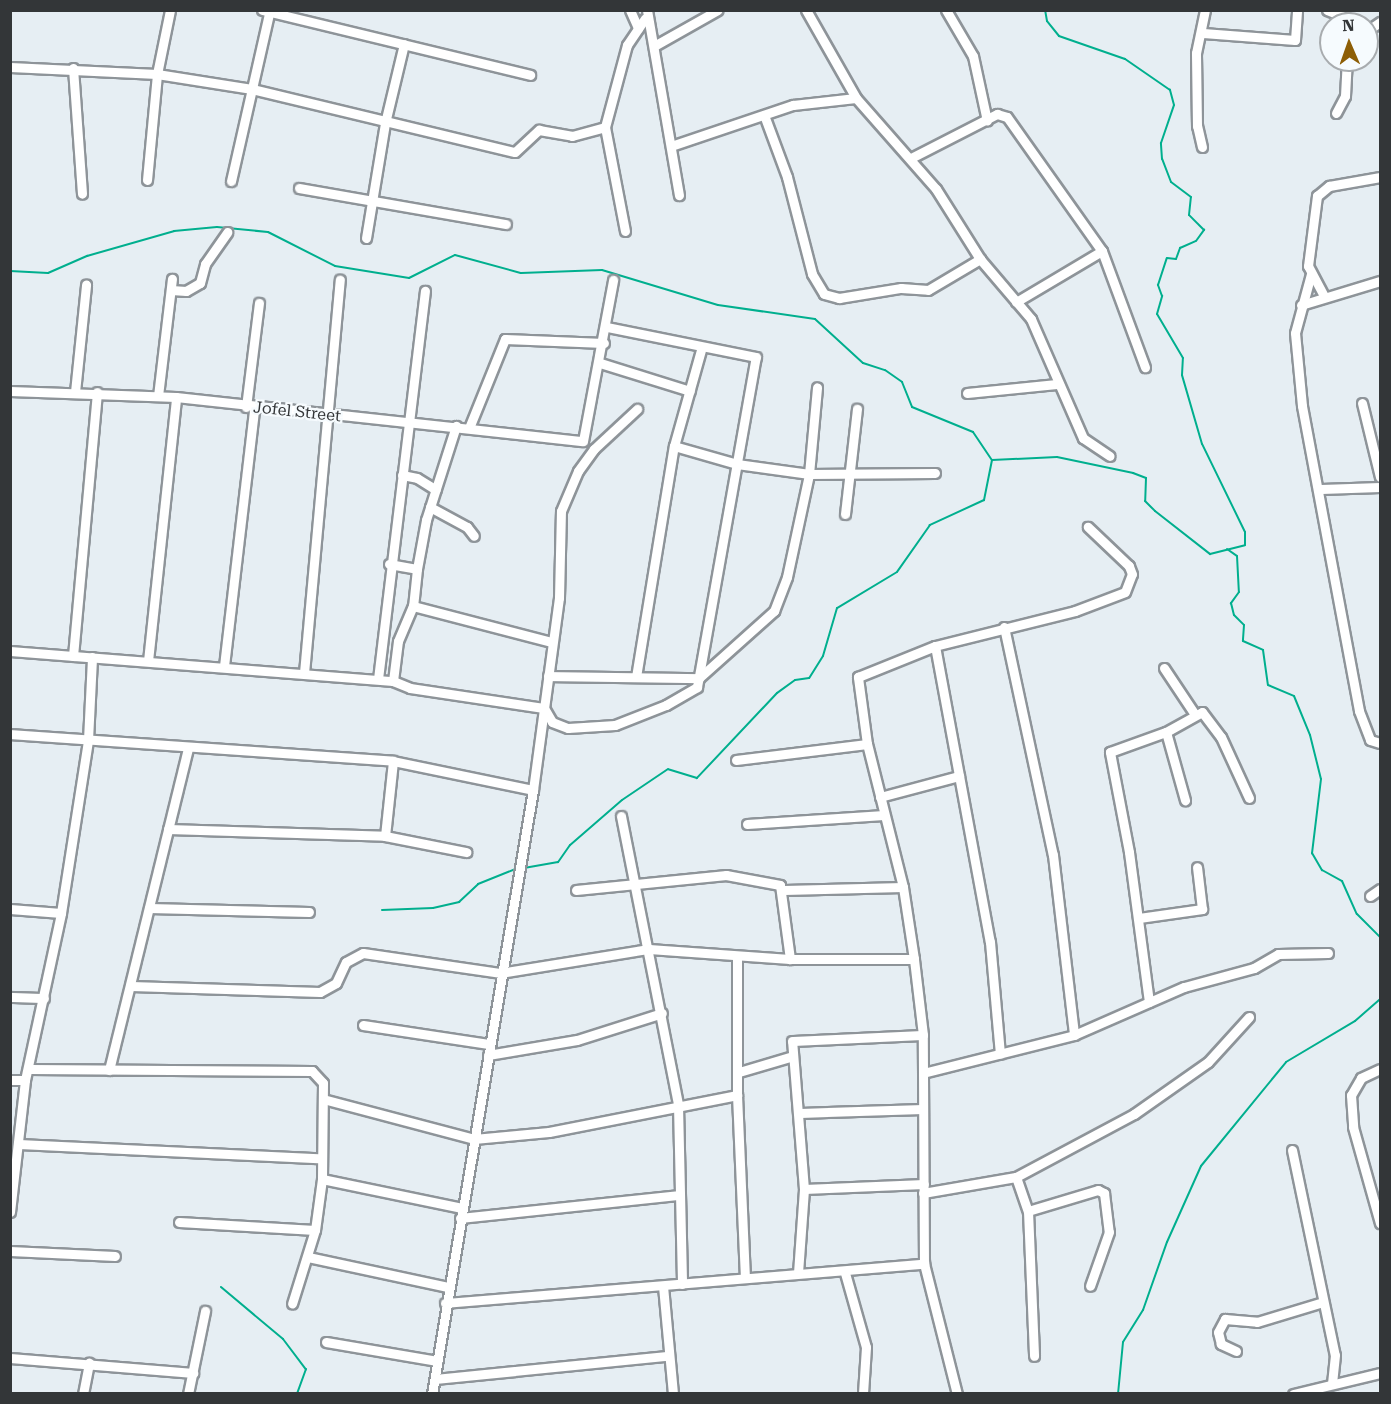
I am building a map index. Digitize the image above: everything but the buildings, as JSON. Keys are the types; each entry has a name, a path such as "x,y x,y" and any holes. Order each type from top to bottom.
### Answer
{"street":[{"path":"147,180 157,74 170,10"},
{"path":"630,10 638,28"},
{"path":"654,46 718,10"},
{"path":"806,10 856,98 911,158 980,259 1030,319 1083,438 1110,456"},
{"path":"946,10 973,56 987,121"},
{"path":"1202,147 1197,126 1196,53 1203,33 1205,10"},
{"path":"1203,33 1295,40 1298,11"},
{"path":"231,181 252,89 266,12 530,75"},
{"path":"625,231 604,127 627,45 646,14"},
{"path":"646,14 654,46 679,195"},
{"path":"366,238 385,123 404,44"},
{"path":"10,67 73,68 157,74 252,89 385,123 515,152 539,130 572,136 604,127"},
{"path":"73,68 82,194"},
{"path":"1336,113 1344,96 1346,72"},
{"path":"671,146 793,105 856,98"},
{"path":"911,158 997,114 1007,117 1102,251 1146,367"},
{"path":"764,115 787,177 812,274 824,294 839,298 901,288 928,290 980,259"},
{"path":"1323,296 1311,274 1308,239 1317,196 1329,186 1380,177"},
{"path":"299,188 373,199 506,224"},
{"path":"171,291 186,291 200,283 205,264 227,232"},
{"path":"1016,302 1102,251"},
{"path":"1311,274 1300,305 1295,333 1298,369 1359,711 1370,740 1380,743"},
{"path":"158,396 172,279"},
{"path":"304,673 330,417 340,280"},
{"path":"613,280 600,363 690,391"},
{"path":"1300,305 1323,296 1380,281"},
{"path":"75,392 86,285"},
{"path":"378,679 389,564 425,291"},
{"path":"224,666 259,303"},
{"path":"544,708 552,722 568,728 615,725 640,719 695,690 756,357 701,350 607,327"},
{"path":"469,428 505,339 604,344"},
{"path":"636,677 674,446 701,350"},
{"name":"Jofel Street","path":"10,391 97,392 176,397 330,417 408,421 583,441 600,363"},
{"path":"967,393 1057,384"},
{"path":"548,676 699,678 774,611 787,577 809,474 817,387"},
{"path":"73,656 97,392"},
{"path":"148,661 176,397"},
{"path":"1362,403 1380,477"},
{"path":"432,1394 445,1303 544,708 551,642 560,591 561,511 568,494 594,449 637,410"},
{"path":"845,514 847,475 856,410"},
{"path":"393,681 398,641 413,606 417,569 430,507 456,426"},
{"path":"674,446 737,464 809,474 935,473"},
{"path":"402,475 417,478 436,490"},
{"path":"1321,489 1380,488"},
{"path":"430,507 467,527 474,536"},
{"path":"957,1394 924,1264 923,1035 914,960 903,887 867,744 859,675 935,646 1075,610 1125,592 1132,574 1129,566 1088,527"},
{"path":"389,564 417,569"},
{"path":"413,606 551,642"},
{"path":"1004,627 1053,855 1074,1035"},
{"path":"935,646 990,942 1000,1054"},
{"path":"10,651 378,679 393,681 410,688 544,708"},
{"path":"10,1212 13,1165 18,1144 25,1080 30,1069 61,913 88,740 92,657"},
{"path":"1164,668 1194,713"},
{"path":"1149,1002 1139,918 1108,755 1166,732 1194,713 1202,712 1212,723 1249,798"},
{"path":"1166,732 1185,800"},
{"path":"10,734 188,749 393,761 532,790"},
{"path":"736,760 867,744"},
{"path":"110,1070 188,749"},
{"path":"385,836 393,761"},
{"path":"879,797 959,776"},
{"path":"747,824 884,815"},
{"path":"621,816 662,1013 678,1105 682,1284"},
{"path":"168,829 385,836 466,852"},
{"path":"1139,918 1202,909 1197,867"},
{"path":"576,890 726,875 769,881 784,890 903,887"},
{"path":"1370,896 1380,889"},
{"path":"784,890 790,959"},
{"path":"149,908 309,912"},
{"path":"10,909 61,913"},
{"path":"132,986 320,992 336,983 346,962 363,953 500,973 649,949 790,959 914,960"},
{"path":"922,1073 1074,1035 1149,1002 1254,968 1278,954 1328,953"},
{"path":"737,956 739,1072 736,1095 745,1275"},
{"path":"10,998 44,998"},
{"path":"488,1055 577,1040 662,1013"},
{"path":"804,1189 923,1188 1016,1177 1174,1087 1223,1048 1249,1017"},
{"path":"363,1025 489,1044"},
{"path":"798,1273 804,1189 800,1113 792,1041 798,1037 923,1035"},
{"path":"739,1072 793,1056"},
{"path":"30,1069 312,1071 323,1083 324,1099 319,1158 322,1179 315,1230 292,1304"},
{"path":"1380,1069 1361,1078 1351,1095 1353,1127 1378,1208 1380,1223"},
{"path":"10,1080 25,1080"},
{"path":"324,1099 474,1138 549,1132 736,1095"},
{"path":"800,1113 923,1109"},
{"path":"18,1144 319,1158"},
{"path":"1292,1150 1335,1355 1332,1383"},
{"path":"1016,1177 1028,1211 1034,1356"},
{"path":"322,1179 462,1208"},
{"path":"1028,1211 1098,1190 1104,1193 1109,1232 1090,1286"},
{"path":"460,1218 680,1195"},
{"path":"179,1222 315,1230"},
{"path":"10,1251 115,1256"},
{"path":"308,1257 448,1287"},
{"path":"445,1303 663,1286 745,1275 845,1273 924,1264"},
{"path":"845,1273 866,1347 863,1394"},
{"path":"663,1286 667,1356 673,1394"},
{"path":"1236,1351 1221,1344 1218,1332 1225,1319 1257,1322 1323,1302"},
{"path":"188,1394 205,1311"},
{"path":"326,1342 437,1361"},
{"path":"435,1379 667,1356"},
{"path":"10,1358 193,1373"},
{"path":"83,1394 89,1363"},
{"path":"1293,1394 1321,1390 1332,1383 1380,1373"}],"waterway":[{"path":"992,460 1057,457 1133,473 1146,478 1145,501 1210,554 1245,545 1245,532 1202,444 1182,375 1183,358 1157,314 1162,296 1158,285 1167,258 1176,259 1180,248 1196,241 1204,230 1189,215 1191,197 1171,182 1162,159 1161,143 1174,105 1170,90 1125,59 1059,36 1047,21 1045,10"},
{"path":"10,271 48,273 87,256 174,231 217,227 268,232 335,266 409,278 455,255 521,273 602,270 718,305 815,319 863,363 885,370 902,382 912,407 973,432 992,460 984,500 930,525 897,572 837,608 823,656 809,678 795,680 777,693 697,778 668,769 622,800 570,845 558,862 523,868"},
{"path":"1227,549 1237,556 1239,592 1231,603 1234,615 1244,625 1243,641 1263,650 1268,685 1294,696 1310,735 1321,779 1312,853 1322,870 1342,881 1357,914 1380,937"},
{"path":"382,910 433,908 459,902 478,884 518,868"},
{"path":"1118,1394 1123,1342 1143,1310 1167,1242 1201,1166 1286,1062 1355,1021 1380,999"},
{"path":"221,1287 283,1339 306,1369 297,1394"}]}
